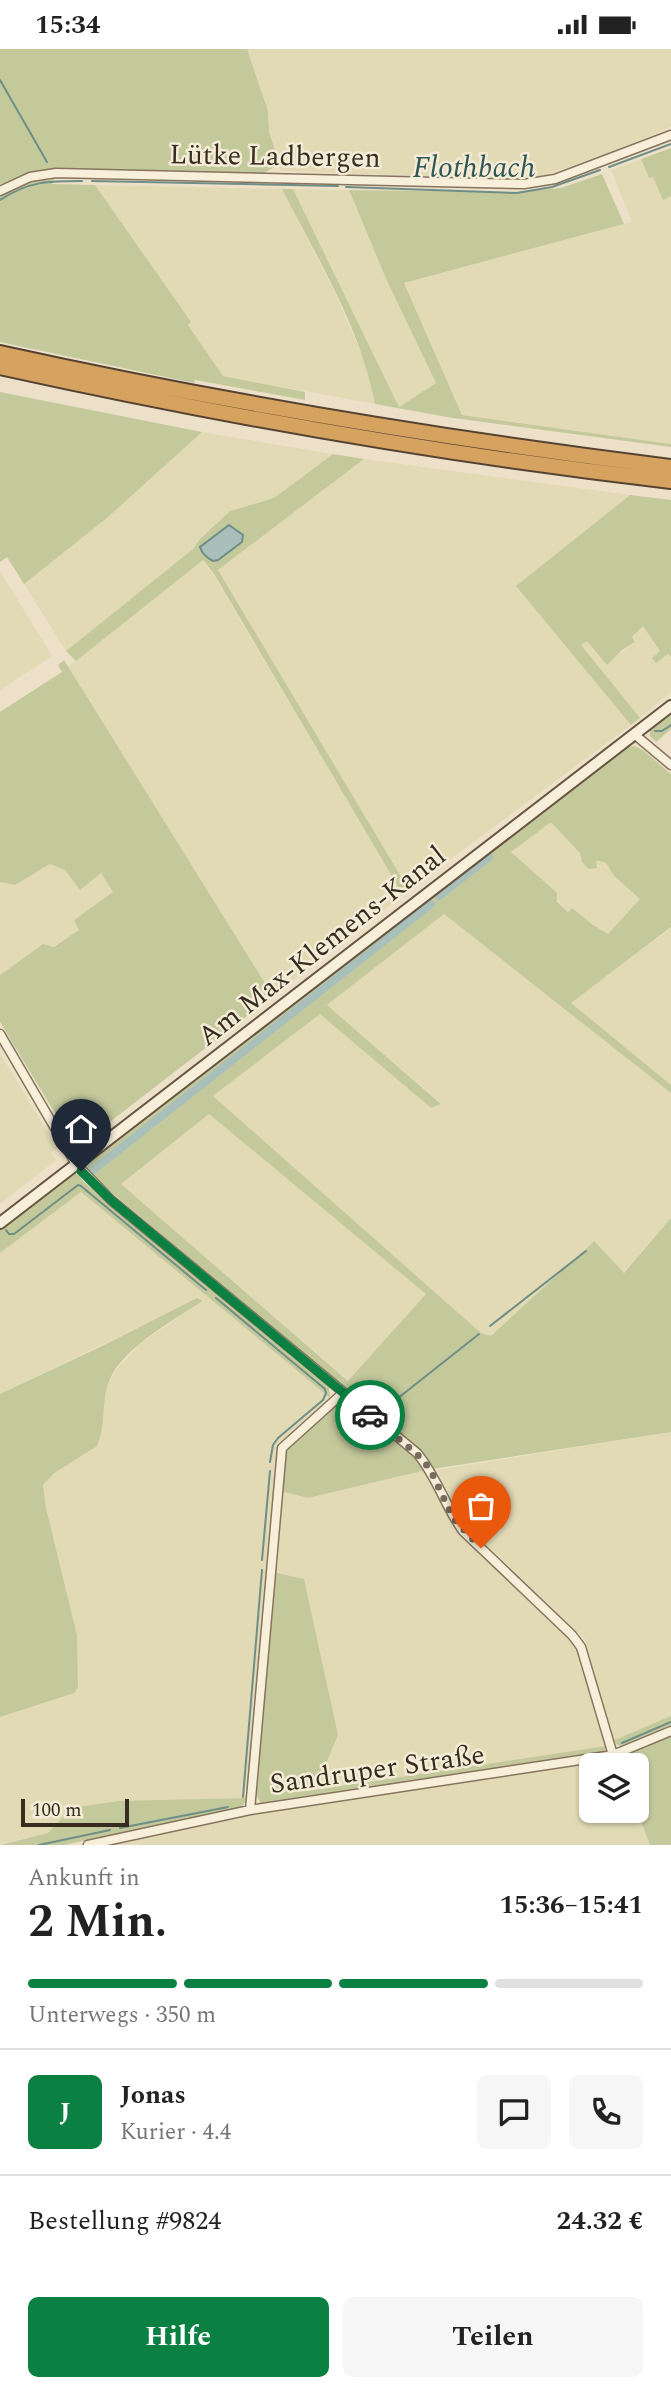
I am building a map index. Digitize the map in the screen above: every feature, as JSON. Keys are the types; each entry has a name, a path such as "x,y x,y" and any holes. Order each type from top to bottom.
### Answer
{"highway":[{"path":"0,353 311,415 486,443 671,467"},
{"path":"0,367 296,426 441,450 671,481"}],"main road":[{"name":"Am Max-Klemens-Kanal","path":"0,1223 671,706"}],"street":[{"name":"Lütke Ladbergen","path":"0,191 30,177 57,173 524,184 555,179 671,135"},
{"path":"634,734 671,765"},
{"path":"0,1034 76,1164 111,1200 417,1454 430,1469 453,1518 463,1531 581,1647 612,1753"},
{"path":"250,1810 282,1448 343,1393"},
{"name":"Sandruper Straße","path":"618,1753 671,1731"},
{"name":"Sandruper Straße","path":"88,1845 250,1810 579,1760"}],"shaded area":[{"path":"247,49 671,49 671,127 603,155 531,178 282,171 276,166 277,156 269,132 268,111"},
{"path":"641,159 649,177 653,176 663,199 671,196 671,444 462,415 404,283 632,222 611,170"},
{"path":"95,185 282,189 334,291 366,364 375,404 223,376 187,324 190,322"},
{"path":"293,189 349,190 387,281 436,383 399,407"},
{"path":"202,432 333,454 274,498 230,511 193,549 66,651 24,584 107,518"},
{"path":"364,459 630,495 517,586 631,725 409,890 218,570"},
{"path":"202,560 213,574 403,895 273,996 68,667"},
{"path":"0,571 52,656 0,690"},
{"path":"643,626 660,651 656,663 668,654 671,657 671,692 640,718 580,645 587,641 621,653 635,642 632,638"},
{"path":"551,821 580,853 582,862 597,860 606,863 614,876 640,899 608,934 572,908 568,912 511,852"},
{"path":"50,864 65,870 101,873 113,892 74,920 80,929 54,947 43,944 0,975 0,882 15,885"},
{"path":"444,914 671,1093 671,1218 623,1273 593,1241 491,1337 481,1333 213,1096 320,1013 431,1108 441,1103 327,1005"},
{"path":"671,928 671,1085 570,1003"},
{"path":"0,1053 57,1148 51,1153 56,1160 0,1204"},
{"path":"209,1114 427,1294 349,1381 121,1184"},
{"path":"81,1192 330,1398 279,1443 247,1798 199,1800 0,1844 0,1717 78,1687 77,1635 46,1508 43,1485 53,1474 97,1446 107,1386 116,1370 141,1343 176,1319 199,1298 0,1394 0,1253"},
{"path":"671,1432 671,1716 612,1741 585,1639 468,1527 450,1499 437,1470"},
{"path":"426,1470 444,1509 463,1536 571,1640 577,1649 606,1746 306,1791 326,1763 273,1572 280,1491 308,1498"},
{"path":"579,1764 579,1823 642,1823 650,1845 106,1845 255,1813"}],"green space":[{"path":"0,49 247,49 268,111 269,132 277,156 276,166 264,173 51,170 0,188"},
{"path":"671,148 671,196 663,200 641,159"},
{"path":"602,174 624,224 404,283 462,415 671,444 671,447 453,418 375,404 349,321 282,189 293,189 399,407 436,383 387,281 349,190 511,192 561,188"},
{"path":"56,175 52,184 95,185 191,322 188,325 223,376 305,392 305,400 195,380 194,383 0,342 0,194 29,179"},
{"path":"0,392 202,432 107,518 24,584 7,557 0,562"},
{"path":"333,454 364,459 218,570 409,890 403,895 214,574 203,560 76,661 66,651 193,549 230,511 274,498"},
{"path":"630,495 671,500 671,657 668,654 656,663 652,658 660,651 643,626 632,637 635,642 607,665 587,641 581,645 640,718 631,725 516,586"},
{"path":"64,660 273,996 76,1148 0,1022 0,975 43,944 54,947 79,930 74,920 113,892 101,873 80,890 65,870 50,864 15,885 0,882 0,712 62,672 58,665"},
{"path":"671,712 671,729 656,742 650,736 650,728"},
{"path":"634,746 643,750 671,774 671,927 571,1003 671,1085 671,1093 444,914 327,1005 441,1104 431,1108 320,1014 213,1096 481,1333 491,1336 594,1241 624,1273 671,1218 671,1432 426,1470 308,1498 280,1491 287,1450 343,1399 371,1422 378,1417 91,1175 86,1169 88,1162 463,870 625,748","holes":["551,822 580,853 582,862 589,869 597,868 596,860 606,863 614,876 640,899 608,934 572,908 568,912 557,902 557,893 511,852","209,1114 426,1294 348,1381 121,1184"]},
{"path":"71,1173 79,1175 325,1382 329,1387 330,1398 81,1192 0,1253 0,1228"},
{"path":"197,1298 202,1301 147,1338 122,1361 107,1387 97,1446 53,1474 43,1485 46,1508 77,1635 78,1687 74,1693 0,1717 0,1394"},
{"path":"272,1572 304,1579 338,1735 326,1763 307,1791 606,1746 604,1752 579,1753 579,1756 261,1804 255,1792"},
{"path":"671,1716 671,1726 621,1747 612,1741"},
{"path":"671,1736 671,1845 650,1845 642,1823 649,1823 649,1753 631,1753"},
{"path":"247,1798 242,1807 64,1845 0,1845 48,1833 71,1808 119,1801"}],"water":[{"path":"229,525 243,535 242,542 213,561 200,547"}],"waterway":[{"path":"0,80 47,162"},
{"name":"Flothbach","path":"609,167 671,144"},
{"name":"Flothbach","path":"346,187 517,193 552,187 600,170"},
{"name":"Flothbach","path":"0,200 39,183 82,181"},
{"name":"Flothbach","path":"92,181 338,186"},
{"path":"655,731 662,731 671,725"},
{"path":"439,896 489,857"},
{"path":"93,1170 431,904"},
{"path":"6,1230 9,1234 14,1234 78,1185 206,1290"},
{"path":"490,1326 586,1251"},
{"path":"216,1298 325,1389 323,1400 278,1438 273,1445 270,1462"},
{"path":"378,1414 479,1334"},
{"path":"342,1404 366,1421"},
{"path":"262,1560 270,1471"},
{"path":"243,1797 262,1570"},
{"path":"622,1743 671,1722"},
{"path":"120,1828 228,1807"},
{"path":"39,1845 110,1830"}],"way so far":[{"path":"370,1415 417,1454 430,1469 453,1518 481,1548"}],"route":[{"path":"81,1171 111,1200 370,1415"}]}
